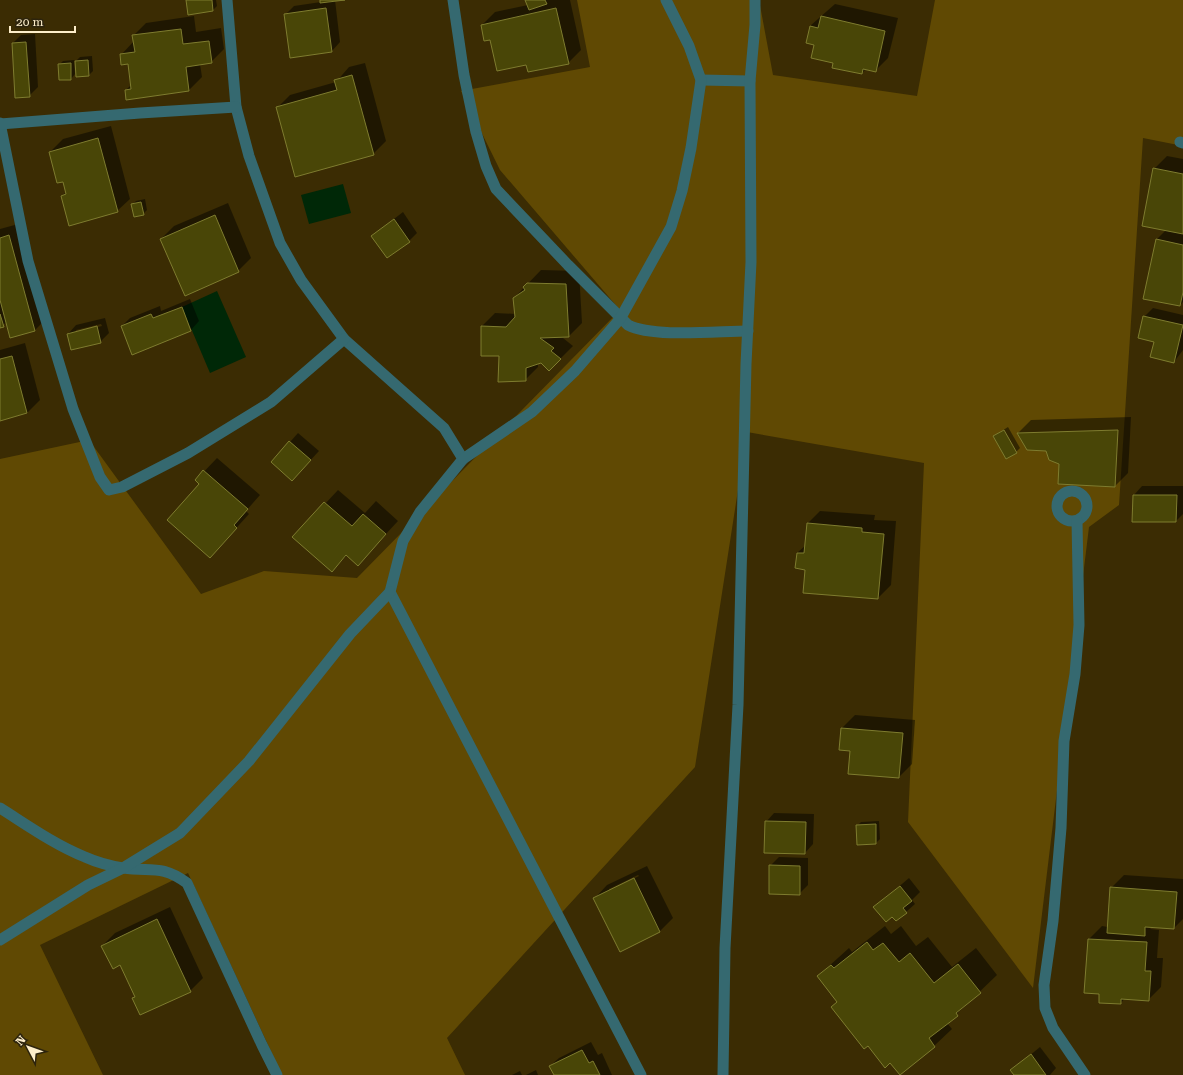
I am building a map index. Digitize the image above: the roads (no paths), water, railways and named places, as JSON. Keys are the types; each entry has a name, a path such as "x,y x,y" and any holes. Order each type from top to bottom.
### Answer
{"street":[{"path":"227,0 236,107 249,156 280,243 301,280 344,339 444,428 463,459"},
{"path":"453,0 464,75 476,132 486,166 496,188 620,318 638,330 667,332 748,331"},
{"path":"0,940 88,885 123,868 180,832 240,770 350,634 390,592 403,541 420,512 463,459 532,412 574,371 620,318 671,227 682,191 691,148 701,80 689,46 666,0"},
{"path":"723,1075 725,948 738,705 751,262 750,81 755,25 755,0"},
{"path":"701,80 750,81"},
{"path":"236,107 0,124 28,261 73,409 100,477 109,490 122,487 188,453 271,402 344,339"},
{"path":"1077,521 1080,624 1075,674 1064,741 1061,828 1044,992 1045,1008 1053,1028 1085,1075"},
{"path":"390,592 640,1075"},
{"path":"0,808 33,829 85,858 123,868 157,868 174,873 187,882 277,1075"}]}
